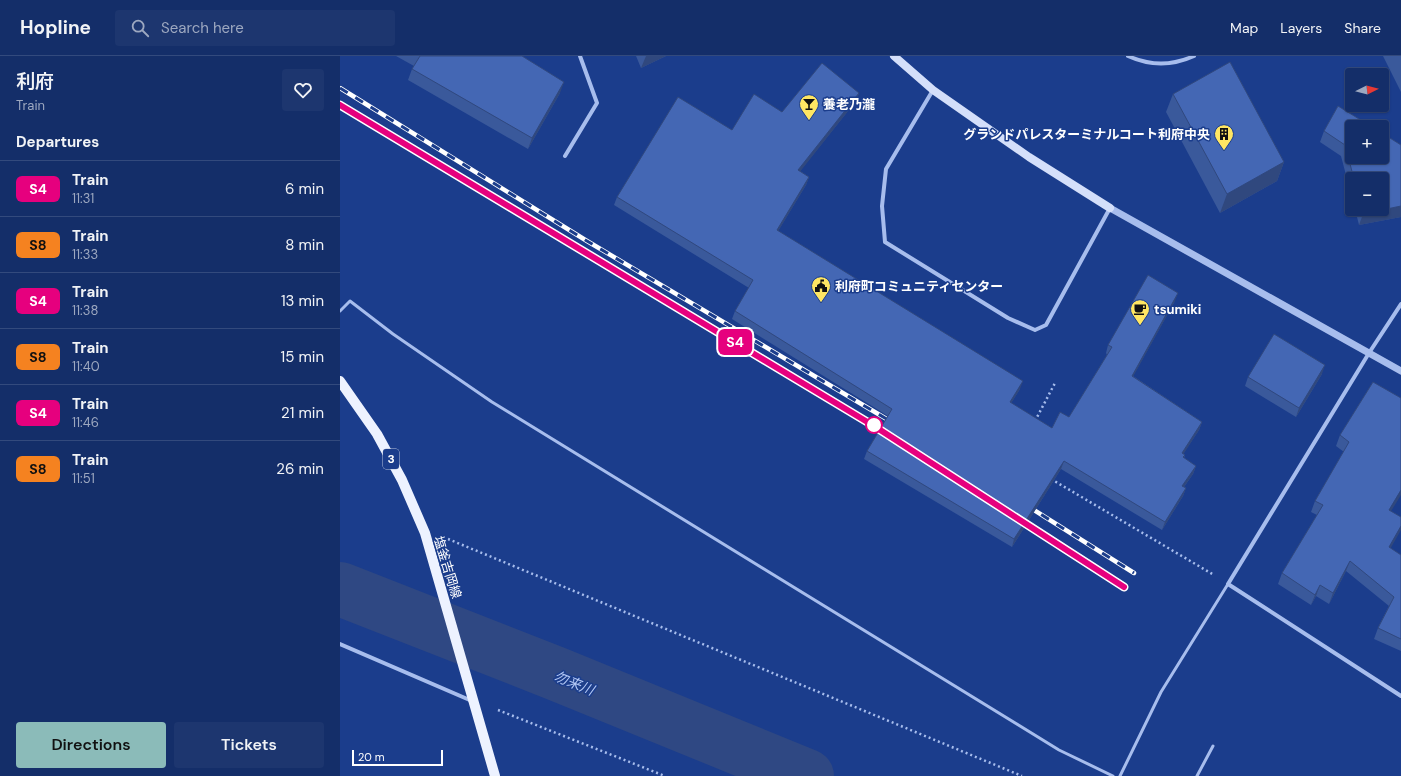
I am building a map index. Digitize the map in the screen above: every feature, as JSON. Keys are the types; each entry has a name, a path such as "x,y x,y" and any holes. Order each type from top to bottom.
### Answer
{"main road":[{"path":"894,56 933,90 1029,157 1110,208"},
{"name":"塩釜吉岡線","path":"340,381 377,434 402,480 425,533 495,776"}],"street":[{"path":"565,156 596,103 580,56"},
{"path":"1128,56 1140,61 1166,65 1194,56"},
{"path":"933,90 886,169 882,206 885,242 1008,318 1035,330 1046,325 1110,208 1368,352 1401,372"},
{"path":"1401,304 1368,352 1228,584 1401,696"},
{"path":"340,644 474,702"}],"lane":[{"path":"340,311 350,301 393,334 499,406 1059,750 1113,776"},
{"path":"1120,776 1161,692 1228,584"},
{"path":"1197,776 1213,746"}],"path":[{"path":"1033,423 1055,383"},
{"path":"1050,478 1228,584"},
{"path":"425,533 444,537 1022,776"},
{"path":"474,702 665,776"}],"building":[{"path":"420,56 522,56 564,82 532,138 412,69"},
{"name":"グランドパレスターミナルコート利府中央","path":"1230,62 1284,162 1227,194 1173,94"},
{"path":"822,63 859,93 798,170 809,177 777,230 1023,381 1010,402 1052,428 1060,412 1069,417 1112,347 1108,345 1148,275 1178,293 1132,376 1202,422 1182,453 1185,455 1183,457 1196,466 1182,486 1186,488 1165,522 1064,461 1014,539 867,451 892,409 735,311 753,280 617,197 678,97 732,130 754,94 782,112"},
{"path":"1338,106 1345,110 1345,112 1348,112 1361,120 1345,120 1345,145 1324,131"},
{"path":"1389,137 1401,145 1401,206 1389,209 1389,172 1352,172 1350,164 1389,164"},
{"path":"1274,334 1325,365 1299,408 1248,377"},
{"path":"1373,382 1401,398 1401,490 1389,510 1401,517 1401,526 1389,547 1401,555 1401,639 1378,628 1394,597 1350,561 1333,593 1320,585 1315,595 1282,573 1323,505 1315,501 1349,442 1340,435"}],"waterway":[{"name":"勿来川","path":"340,589 557,674 807,776"}],"railway":[{"path":"340,88 587,241 895,424"},
{"path":"340,105 889,435"},
{"path":"1026,505 1134,573"},
{"path":"1016,517 1124,587"}],"train":[{"name":"S4","path":"340,105 874,426 1124,587"}],"place":[{"name":"養老乃瀧","path":"809,121"},
{"name":"グランドパレスターミナルコート利府中央","path":"1224,151"},
{"name":"利府町コミュニティセンター","path":"821,303"},
{"name":"tsumiki","path":"1140,326"}]}
